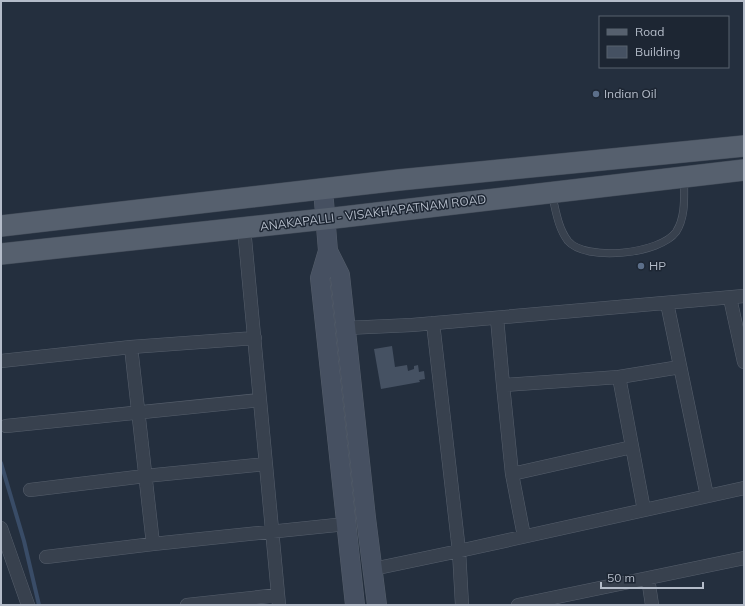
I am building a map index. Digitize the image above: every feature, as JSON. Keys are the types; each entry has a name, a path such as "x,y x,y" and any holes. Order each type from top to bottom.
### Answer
{"main road":[{"path":"1,226 415,179 744,146"},
{"name":"ANAKAPALLI - VISAKHAPATNAM ROAD","path":"1,254 325,219 744,170"}],"street":[{"path":"323,189 328,251 340,275 365,510 377,605"},
{"path":"187,605 278,600 244,228"},
{"path":"328,251 320,278 355,605"},
{"path":"346,328 497,318 744,296"},
{"path":"730,298 744,362"},
{"path":"667,303 707,496"},
{"path":"497,318 512,474 524,536"},
{"path":"433,323 459,551 462,605"},
{"path":"1,361 131,347 255,338"},
{"path":"131,347 153,544"},
{"path":"503,385 618,377 680,367"},
{"path":"618,377 644,510"},
{"path":"6,426 260,400"},
{"path":"512,474 632,447"},
{"path":"30,490 145,476 266,464"},
{"path":"373,569 744,488"},
{"path":"46,557 153,544 346,524"},
{"path":"1,528 28,605"},
{"path":"518,605 744,558"},
{"path":"648,578 652,605"}],"lane":[{"path":"551,192 559,226 569,242 582,250 623,253 642,250 660,244 675,233 680,224 684,210 684,177"}],"building":[{"path":"392,346 395,367 407,365 408,371 414,369 414,366 418,365 419,372 424,371 425,379 419,380 420,382 381,389 374,349"}],"waterway":[{"path":"1,463 24,541 39,605"}],"place":[{"name":"Indian Oil","path":"596,94"},
{"name":"HP","path":"641,266"}]}
